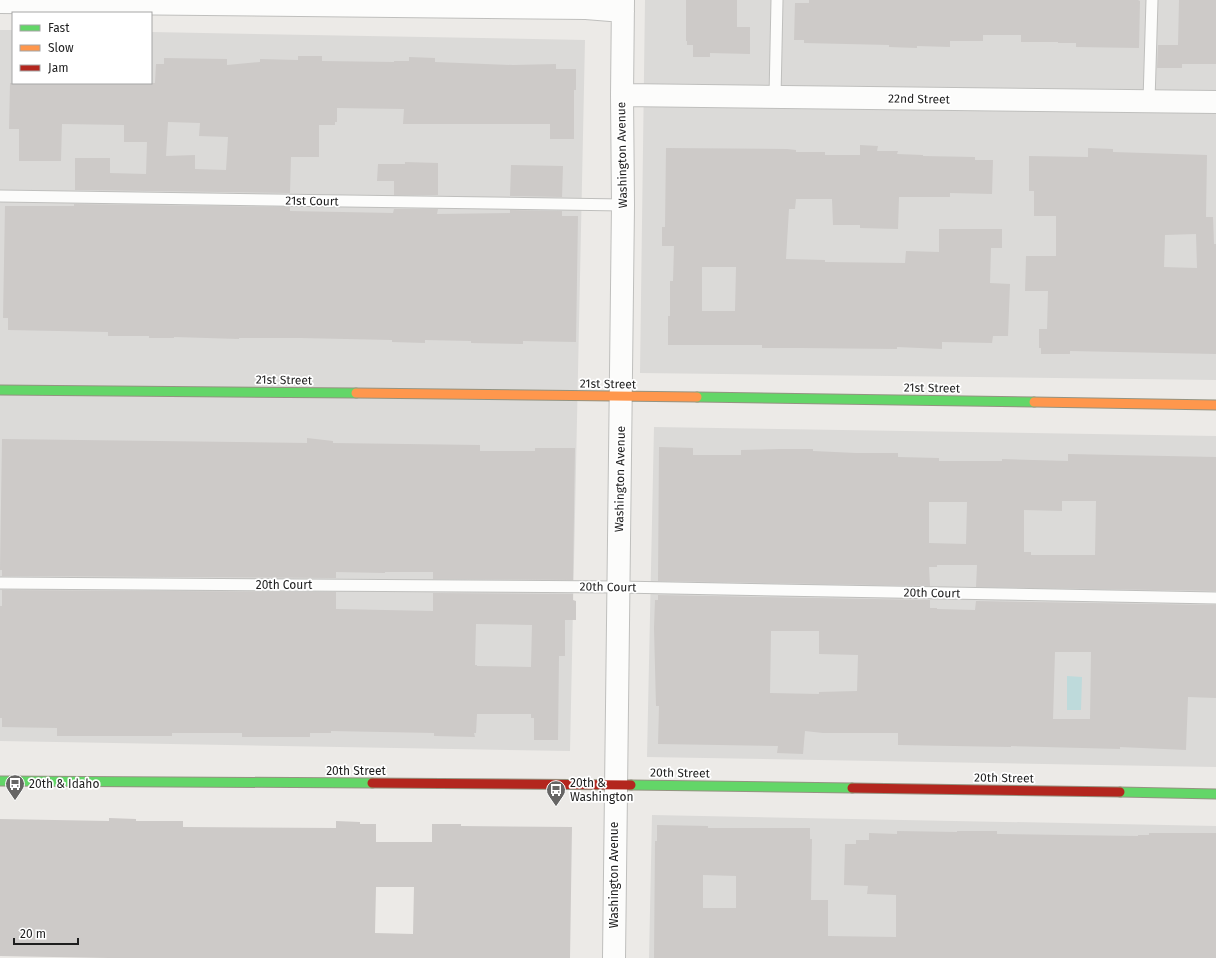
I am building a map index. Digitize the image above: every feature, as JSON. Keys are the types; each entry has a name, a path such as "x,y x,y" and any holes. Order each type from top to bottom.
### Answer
{"street":[{"path":"0,2 586,8 623,5"},
{"name":"Washington Avenue","path":"614,958 623,206 623,5"},
{"name":"22nd Street","path":"622,95 1216,102"},
{"name":"21st Street","path":"0,390 621,396 1216,405"},
{"name":"20th Street","path":"0,781 616,784 1216,794"}],"lane":[{"path":"775,97 777,0"},
{"path":"1149,101 1152,0"},
{"name":"21st Court","path":"0,196 623,206"},
{"name":"20th Court","path":"0,583 619,587 1216,598"}],"shaded area":[{"path":"645,0 1216,0 1216,380 640,373"},
{"path":"0,30 12,30 12,84 152,84 152,32 585,40 570,751 0,741"},
{"path":"654,427 1216,436 1216,767 647,757"},
{"path":"652,815 1216,826 1216,958 649,958"}],"water":[{"path":"1067,676 1082,677 1081,710 1067,710"}],"building":[{"path":"686,0 737,0 737,27 750,27 750,54 710,53 710,57 693,57 693,45 687,45 686,41"},
{"path":"809,0 1138,0 1140,1 1139,48 1076,47 1076,43 1021,42 1021,35 983,35 983,41 950,41 950,47 917,46 917,48 889,47 889,45 804,43 804,40 794,40 795,3 809,3"},
{"path":"1179,0 1216,0 1216,64 1182,64 1182,68 1157,68 1158,45 1178,45"},
{"path":"298,56 322,56 322,61 394,62 409,61 409,57 435,58 435,62 513,65 556,64 556,69 576,69 576,90 574,90 574,139 550,139 550,124 403,124 404,109 337,108 337,122 335,122 335,125 319,125 319,157 291,157 290,193 75,190 75,158 110,158 110,173 146,174 147,142 124,142 124,125 62,124 61,161 19,161 19,129 9,129 10,83 152,84 155,83 156,64 164,64 164,58 227,59 227,65 260,62 260,59 298,60","holes":["168,122 200,123 199,136 228,137 226,170 195,169 195,155 166,156"]},
{"path":"860,145 878,146 877,151 898,151 897,154 975,157 975,160 993,160 992,194 950,193 950,197 899,197 898,229 860,228 860,225 833,225 832,199 796,199 795,209 789,209 786,259 825,260 825,262 905,263 906,251 939,252 939,229 1002,229 1002,248 991,248 990,283 1010,284 1008,336 993,336 992,343 942,342 942,349 897,347 897,349 762,348 762,345 668,345 670,281 673,281 674,246 662,246 662,227 665,227 666,148 787,149 796,150 796,152 825,152 825,155 860,155","holes":["702,267 736,267 735,311 702,311"]},
{"path":"1088,148 1113,149 1113,152 1207,155 1206,217 1213,217 1214,244 1216,244 1216,354 1070,351 1070,354 1041,354 1041,348 1039,348 1039,329 1047,329 1048,291 1025,291 1026,256 1056,256 1056,216 1034,216 1034,191 1029,191 1029,156 1088,157","holes":["1196,234 1197,268 1164,267 1165,235"]},
{"path":"405,162 438,163 438,195 394,195 394,181 377,181 378,164 405,164"},
{"path":"511,165 563,166 562,197 510,196"},
{"path":"74,204 290,207 290,211 393,213 394,209 438,209 437,214 510,213 510,210 562,211 562,216 578,216 576,342 523,341 523,344 425,340 425,343 392,342 392,340 300,338 149,338 149,336 108,336 108,332 8,330 8,318 3,318 5,206 74,206"},
{"path":"307,438 333,441 333,443 480,445 480,451 535,451 535,448 575,448 573,580 433,579 433,572 336,572 336,578 2,576 2,570 0,570 2,439 307,443"},
{"path":"659,447 693,448 693,455 741,455 741,450 813,449 813,451 898,453 898,457 939,458 939,461 1002,461 1002,459 1068,461 1068,454 1216,457 1216,591 976,587 977,565 937,565 937,567 929,567 930,586 658,581","holes":["1062,501 1096,501 1095,555 1031,555 1031,552 1024,552 1024,510 1062,511","929,502 967,502 966,544 929,543"]},
{"path":"2,590 336,592 336,609 433,611 433,593 573,594 573,600 576,601 576,620 565,620 565,656 559,656 558,740 534,740 534,718 531,718 531,714 477,714 476,733 474,733 475,737 434,736 434,733 331,731 331,733 310,733 310,737 242,737 242,733 172,733 172,736 57,736 57,728 2,727 2,718 0,718 0,606 2,606","holes":["476,624 532,625 531,667 475,665"]},
{"path":"658,595 930,600 930,608 975,610 976,601 1216,605 1216,698 1188,697 1186,750 1120,747 1120,749 898,745 898,733 823,733 805,731 803,754 777,753 778,746 658,744 659,706 656,706 654,628 655,600 658,600","holes":["771,631 819,631 819,654 858,655 857,691 819,692 819,694 770,693","1055,652 1091,652 1090,719 1053,719"]},
{"path":"109,818 136,819 136,821 183,821 183,827 336,828 336,821 360,822 360,824 376,824 376,842 432,842 432,824 461,824 461,826 572,827 570,958 108,958 0,956 0,819 109,821","holes":["376,887 414,887 413,934 375,933"]},
{"path":"657,825 708,826 708,828 810,828 810,839 812,839 811,900 828,900 828,936 896,937 896,895 867,894 868,886 844,885 845,844 856,844 856,840 869,840 869,833 897,834 897,831 997,831 997,834 1138,836 1149,835 1149,833 1216,833 1216,958 654,958 655,841 657,841","holes":["703,875 736,876 736,908 703,908"]}],"traffic: fast":[{"path":"0,390 356,393"},
{"path":"697,397 1034,402"},
{"path":"0,781 372,783"},
{"path":"631,785 852,788"},
{"path":"1120,792 1216,794"}],"traffic: slow":[{"path":"356,393 697,397"},
{"path":"1034,402 1216,405"}],"traffic: jam":[{"path":"372,783 631,785"},
{"path":"852,788 1120,792"}],"place":[{"name":"20th & Idaho","path":"15,801"},
{"name":"20th & Washington","path":"556,807"}]}
